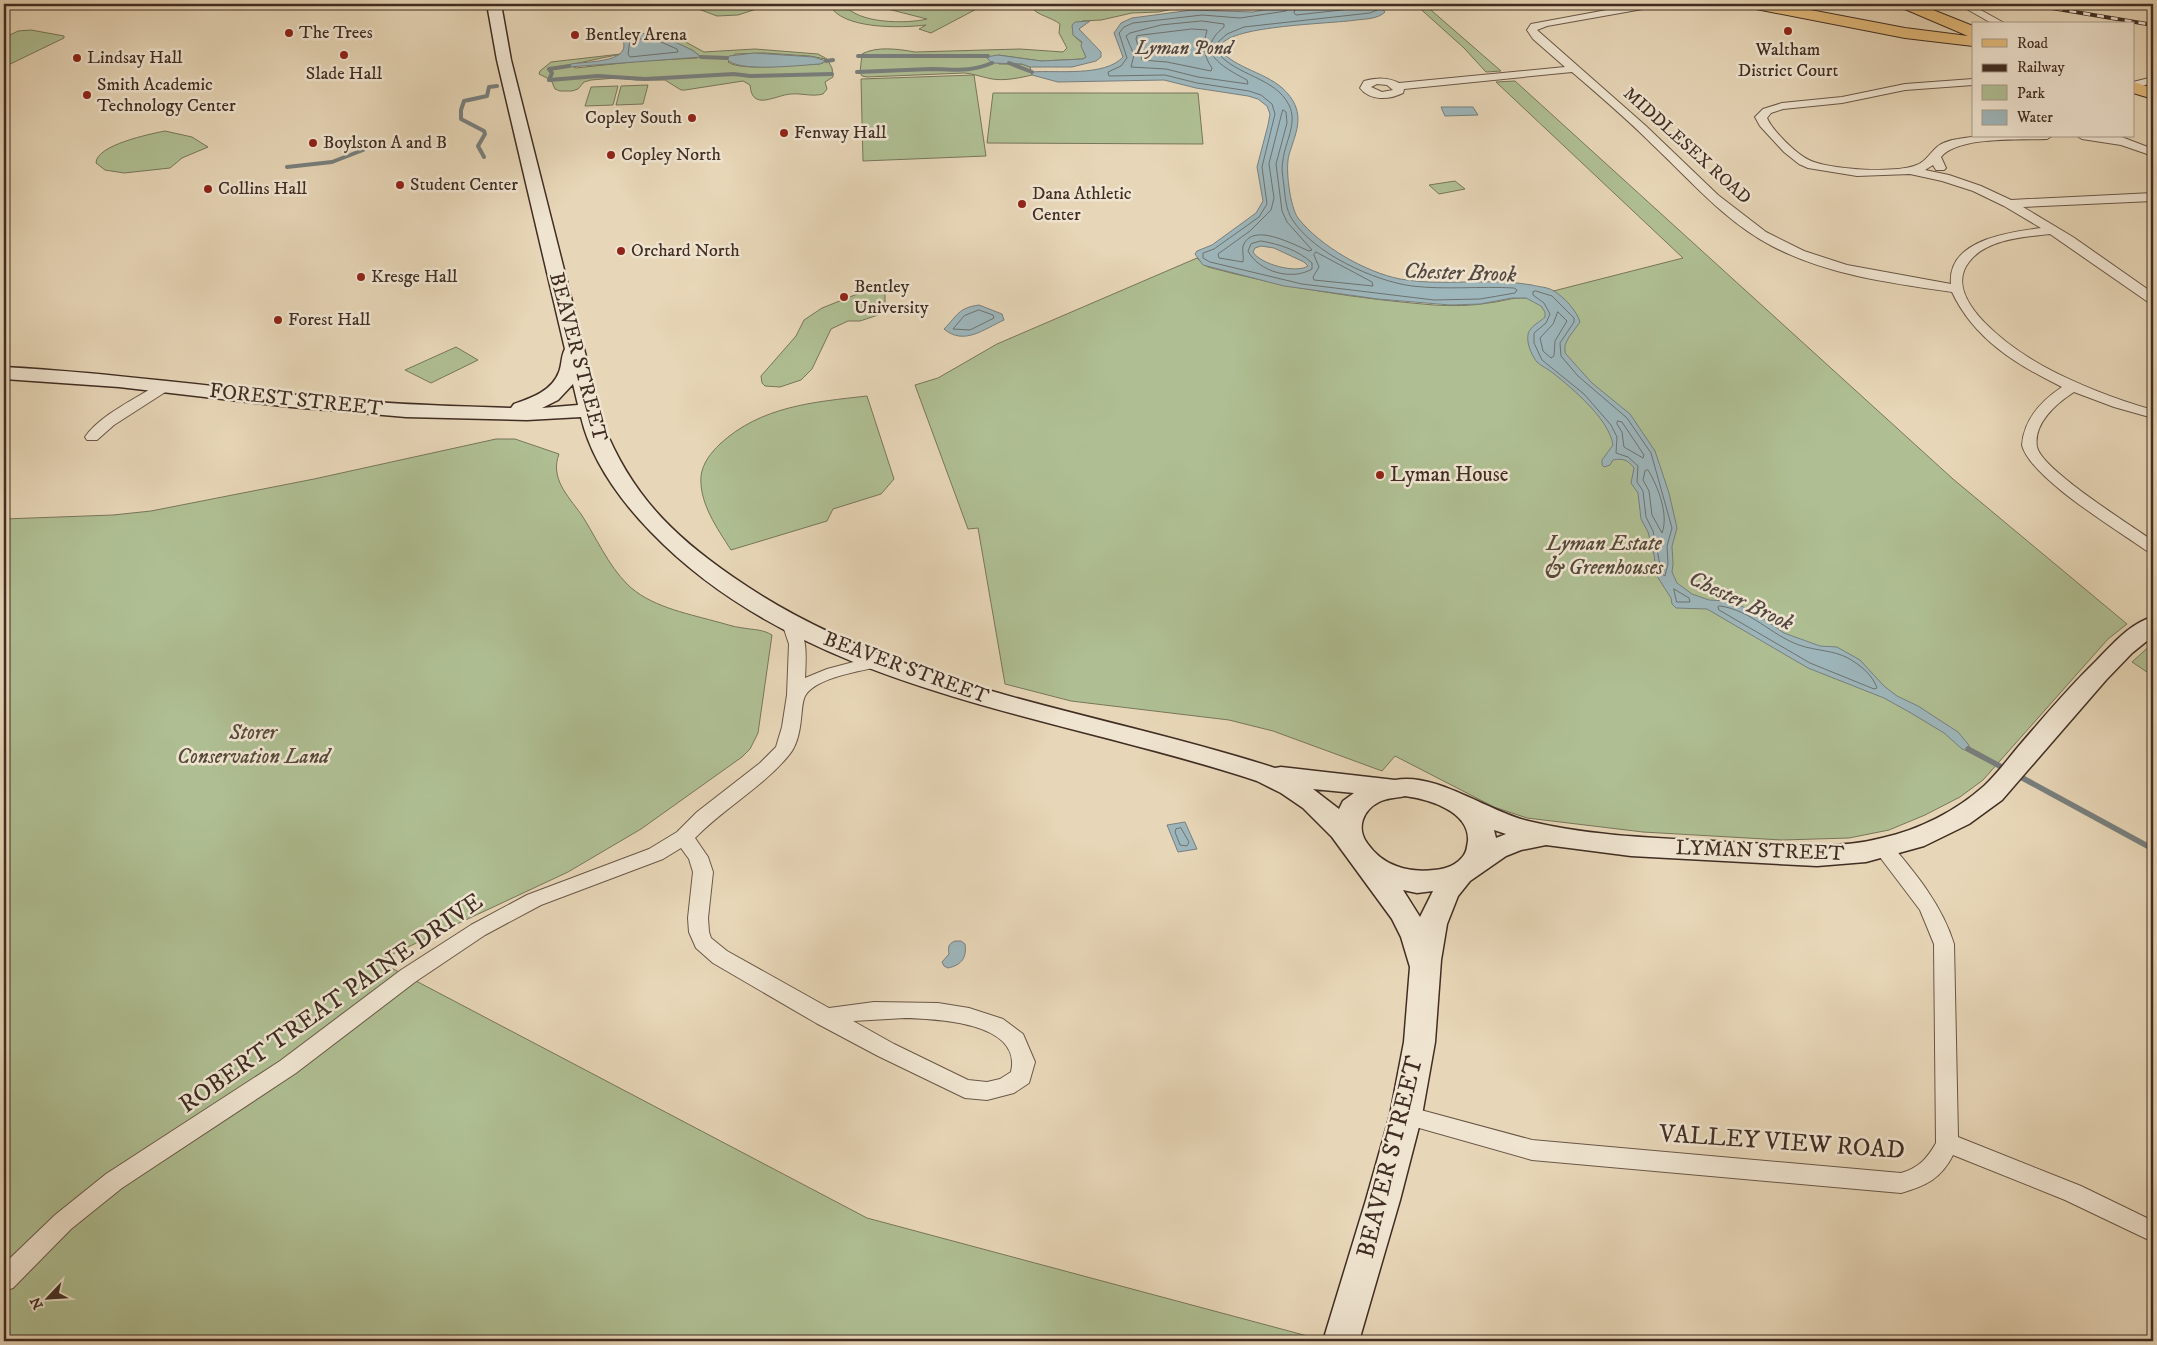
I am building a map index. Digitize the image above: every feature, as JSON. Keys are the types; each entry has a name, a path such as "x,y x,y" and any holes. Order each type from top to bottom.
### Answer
{"main road":[{"name":"BEAVER STREET","path":"494,4 504,60 589,409 598,438 615,474 631,498 650,519 689,555 718,578 790,623 823,640 876,662 968,692 1254,771 1278,780 1316,803 1342,829 1391,895 1411,928 1422,956 1424,969"},
{"path":"1756,4 1911,34 1972,42"},
{"path":"1905,4 1972,32"},
{"path":"1923,4 1972,24"},
{"path":"2134,86 2153,94"},
{"path":"500,413 534,404 553,395 561,388 570,372 573,341"},
{"name":"FOREST STREET","path":"4,373 82,377 352,407 432,412 559,413 589,409"},
{"name":"LYMAN STREET","path":"1462,806 1499,823 1549,836 1648,847 1792,854 1852,854 1883,848 1915,838 1946,825 1979,805 1998,788 2072,701 2114,656 2134,638 2153,625"},
{"name":"BEAVER STREET","path":"1254,771 1349,784 1405,787"},
{"path":"1405,787 1437,793 1462,806 1476,821 1482,836 1481,850 1466,869 1440,881 1417,882 1383,874 1357,851 1347,827 1348,820 1358,803 1379,791 1405,787"},
{"name":"LYMAN STREET","path":"1466,869 1495,848 1508,843 1549,836"},
{"name":"BEAVER STREET","path":"1341,1341 1406,1115 1422,1018 1424,969 1430,926 1446,891 1466,869"}],"street":[{"name":"MIDDLESEX ROAD","path":"1654,4 1535,26 1532,30 1535,35 1632,119 1736,215 1767,238 1810,258 1842,268 1884,278 1957,289"},
{"path":"1963,4 1997,22"},
{"path":"1398,86 1574,69"},
{"path":"2134,86 2153,80"},
{"path":"1957,180 1909,171 1839,172 1815,167 1803,161 1794,153 1764,124 1762,116 1767,111 1778,107 1842,100 1905,87 1972,82"},
{"path":"1948,84 1972,88"},
{"path":"1909,171 1921,168 1934,159 1941,149 1958,141 2011,138"},
{"path":"2094,138 2130,144"},
{"path":"2114,138 2153,153"},
{"path":"1934,159 1943,170 1957,180 2010,204 2153,299"},
{"path":"2010,204 2153,197"},
{"path":"2051,230 2008,237 1975,249 1960,265 1957,289 1968,312 1995,340 2029,364 2072,386 2153,414"},
{"path":"92,437 108,422 165,386"},
{"path":"2072,386 2048,402 2040,411 2029,441 2033,456 2053,475 2153,548"},
{"name":"ROBERT TREAT PAINE DRIVE","path":"4,1280 63,1222 114,1181 288,1067 408,976 478,930 534,900 656,854 684,837 704,817 767,768 784,749 792,726 796,696 798,644 790,623"},
{"path":"796,696 805,686 820,678 876,662"},
{"path":"684,837 698,857 703,872 698,918 699,932 704,942 720,957 824,1016 886,1050 965,1089 987,1091 1006,1087 1021,1077 1024,1062 1017,1044 1006,1032 981,1018 949,1011 885,1009 850,1011 824,1016"},
{"name":"VALLEY VIEW ROAD","path":"1406,1115 1532,1150 1901,1183 1922,1177 1938,1162 1947,1143 1944,944 1937,922 1921,896 1883,848"},
{"path":"1947,1143 2073,1193 2153,1232"}],"green space":[{"path":"685,4 772,4 738,15 717,16"},
{"path":"829,4 844,4 850,11 871,19 907,22 927,19 868,4 986,4 931,33 919,29 926,25 888,27 859,23 846,19"},
{"path":"1038,4 1194,4 1159,12 1132,13 1101,20 1082,21 1073,35 1082,43 1086,57 1083,59 1041,61 998,55 999,64 1022,64 1030,67 1032,75 997,80 965,73 867,77 862,76 860,73 862,54 881,49 915,52 1020,49 1063,52 1067,48 1059,33 1060,24 1032,8"},
{"path":"1415,4 1424,4 1501,71 1486,72 1464,48"},
{"path":"31,30 64,36 64,38 4,67 4,38 18,31"},
{"path":"662,37 682,40 704,52 755,49 818,54 827,59 832,68 833,77 825,82 827,89 823,94 791,94 760,100 755,98 750,85 743,81 681,90 665,80 616,78 591,80 584,82 578,89 560,91 555,89 551,80 539,74 551,62 621,54 569,65 576,68 641,61 697,58 700,56 692,50","holes":["764,53 810,56 825,59 823,63 819,64 772,67 745,67 728,62 735,54"]},
{"path":"974,75 986,156 863,161 861,79"},
{"name":"Lyman Estate & Greenhouses","path":"1515,81 1953,479 2127,624 2108,639 1983,780 1960,797 1925,815 1889,830 1849,838 1782,840 1643,832 1527,818 1494,807 1395,756 1382,771 1273,731 1229,720 1071,701 1005,684 978,528 968,529 915,385 938,378 997,344 1197,258 1208,267 1292,286 1377,299 1455,306 1526,298 1683,258 1496,82"},
{"path":"648,85 643,104 616,105 621,86"},
{"path":"618,86 613,105 585,106 591,87"},
{"path":"993,93 1198,93 1203,144 987,143"},
{"path":"165,131 192,137 208,147 182,158 170,168 124,173 105,170 96,163 98,157 114,146 125,141"},
{"path":"1455,181 1465,189 1439,194 1429,185"},
{"path":"880,285 885,288 885,304 881,314 860,321 848,321 831,329 812,369 801,380 780,387 765,386 762,383 761,376 796,336 804,320 822,308"},
{"path":"456,347 478,360 431,383 405,370"},
{"path":"867,396 894,479 881,494 833,509 827,521 731,550 710,515 701,486 704,466 720,444 736,431 753,421 789,408"},
{"name":"Storer Conservation Land","path":"496,439 515,439 559,454 557,471 561,486 581,514 614,568 636,592 680,612 772,635 758,733 750,749 742,757 641,829 568,872 378,961 867,1218 1315,1338 1314,1341 4,1341 4,519 113,515 151,511 314,479"},
{"path":"2153,643 2153,676 2132,662"}],"water":[{"name":"Lyman Pond","path":"1293,4 1379,4 1385,12 1379,16 1367,19 1262,29 1229,38 1221,45 1225,55 1279,85 1293,101 1298,115 1298,122 1288,161 1289,187 1295,213 1307,228 1344,256 1386,276 1433,282 1516,283 1546,288 1558,294 1573,309 1580,322 1565,345 1565,353 1592,383 1630,414 1655,451 1669,493 1677,528 1672,546 1672,572 1677,583 1692,594 1709,600 1728,601 1751,610 1784,633 1820,646 1837,647 1860,660 1884,686 1897,696 1918,706 1958,732 1973,753 1962,749 1944,733 1884,698 1808,668 1707,609 1676,608 1672,604 1671,598 1657,576 1648,532 1641,519 1638,493 1631,483 1634,468 1627,461 1620,459 1613,460 1610,465 1604,467 1602,465 1602,460 1613,445 1605,425 1580,396 1537,362 1531,351 1528,333 1533,326 1545,317 1545,312 1541,306 1526,298 1512,298 1480,304 1450,305 1378,299 1284,286 1203,265 1195,254 1197,251 1212,245 1256,213 1263,201 1257,167 1270,114 1267,106 1258,99 1196,88 1164,80 1058,82 1032,75 1032,72 1093,70 1105,68 1115,63 1123,57 1114,33 1121,23 1132,18 1192,10 1253,12","holes":["1261,246 1274,248 1304,262 1308,266 1295,269 1270,264 1253,252 1255,248"]},
{"path":"1090,21 1079,29 1101,52 1101,57 1096,61 1072,67 1030,67 1022,64 992,63 986,57 998,55 1041,61 1083,59 1086,57 1081,46 1082,42 1073,35 1072,25 1075,22"},
{"path":"625,33 658,34 692,50 701,57 569,67 571,64 599,61 617,56 622,51 624,44 620,35"},
{"path":"754,53 814,57 826,61 820,64 785,67 756,67 743,66 727,59 729,56"},
{"path":"1441,107 1473,107 1478,115 1445,116"},
{"path":"979,305 1002,314 1004,320 982,331 966,336 952,334 944,329 962,310"},
{"path":"1185,822 1197,849 1178,852 1167,825"},
{"path":"955,941 961,941 965,944 964,957 960,963 948,968 942,962 949,954 950,945"}],"waterway":[{"path":"858,56 988,56"},
{"path":"701,57 727,58"},
{"path":"826,61 833,60"},
{"path":"857,72 931,69 962,70 992,63"},
{"path":"1009,63 1032,72"},
{"path":"569,66 549,69 552,73 549,80 598,76 645,79 734,74 750,76 832,74"},
{"path":"484,157 478,146 485,134 484,131 461,119 461,110 464,101 487,96 489,87 497,86"},
{"path":"287,167 332,162 363,150"},
{"name":"Chester Brook","path":"1968,749 2009,771"},
{"name":"Chester Brook","path":"2017,775 2153,849"}],"railway":[{"path":"2028,4 2153,25"}],"place":[{"name":"Waltham District Court","path":"1788,31"},
{"name":"The Trees","path":"289,33"},
{"name":"Bentley Arena","path":"575,35"},
{"name":"Slade Hall","path":"344,55"},
{"name":"Lindsay Hall","path":"77,58"},
{"name":"Smith Academic Technology Center","path":"87,95"},
{"name":"Copley South","path":"692,118"},
{"name":"Fenway Hall","path":"784,133"},
{"name":"Boylston A and B","path":"313,143"},
{"name":"Copley North","path":"611,155"},
{"name":"Student Center","path":"400,185"},
{"name":"Collins Hall","path":"208,189"},
{"name":"Dana Athletic Center","path":"1022,204"},
{"name":"Orchard North","path":"621,251"},
{"name":"Kresge Hall","path":"361,277"},
{"name":"Bentley University","path":"844,297"},
{"name":"Forest Hall","path":"278,320"},
{"name":"Lyman House","path":"1380,475"}]}
